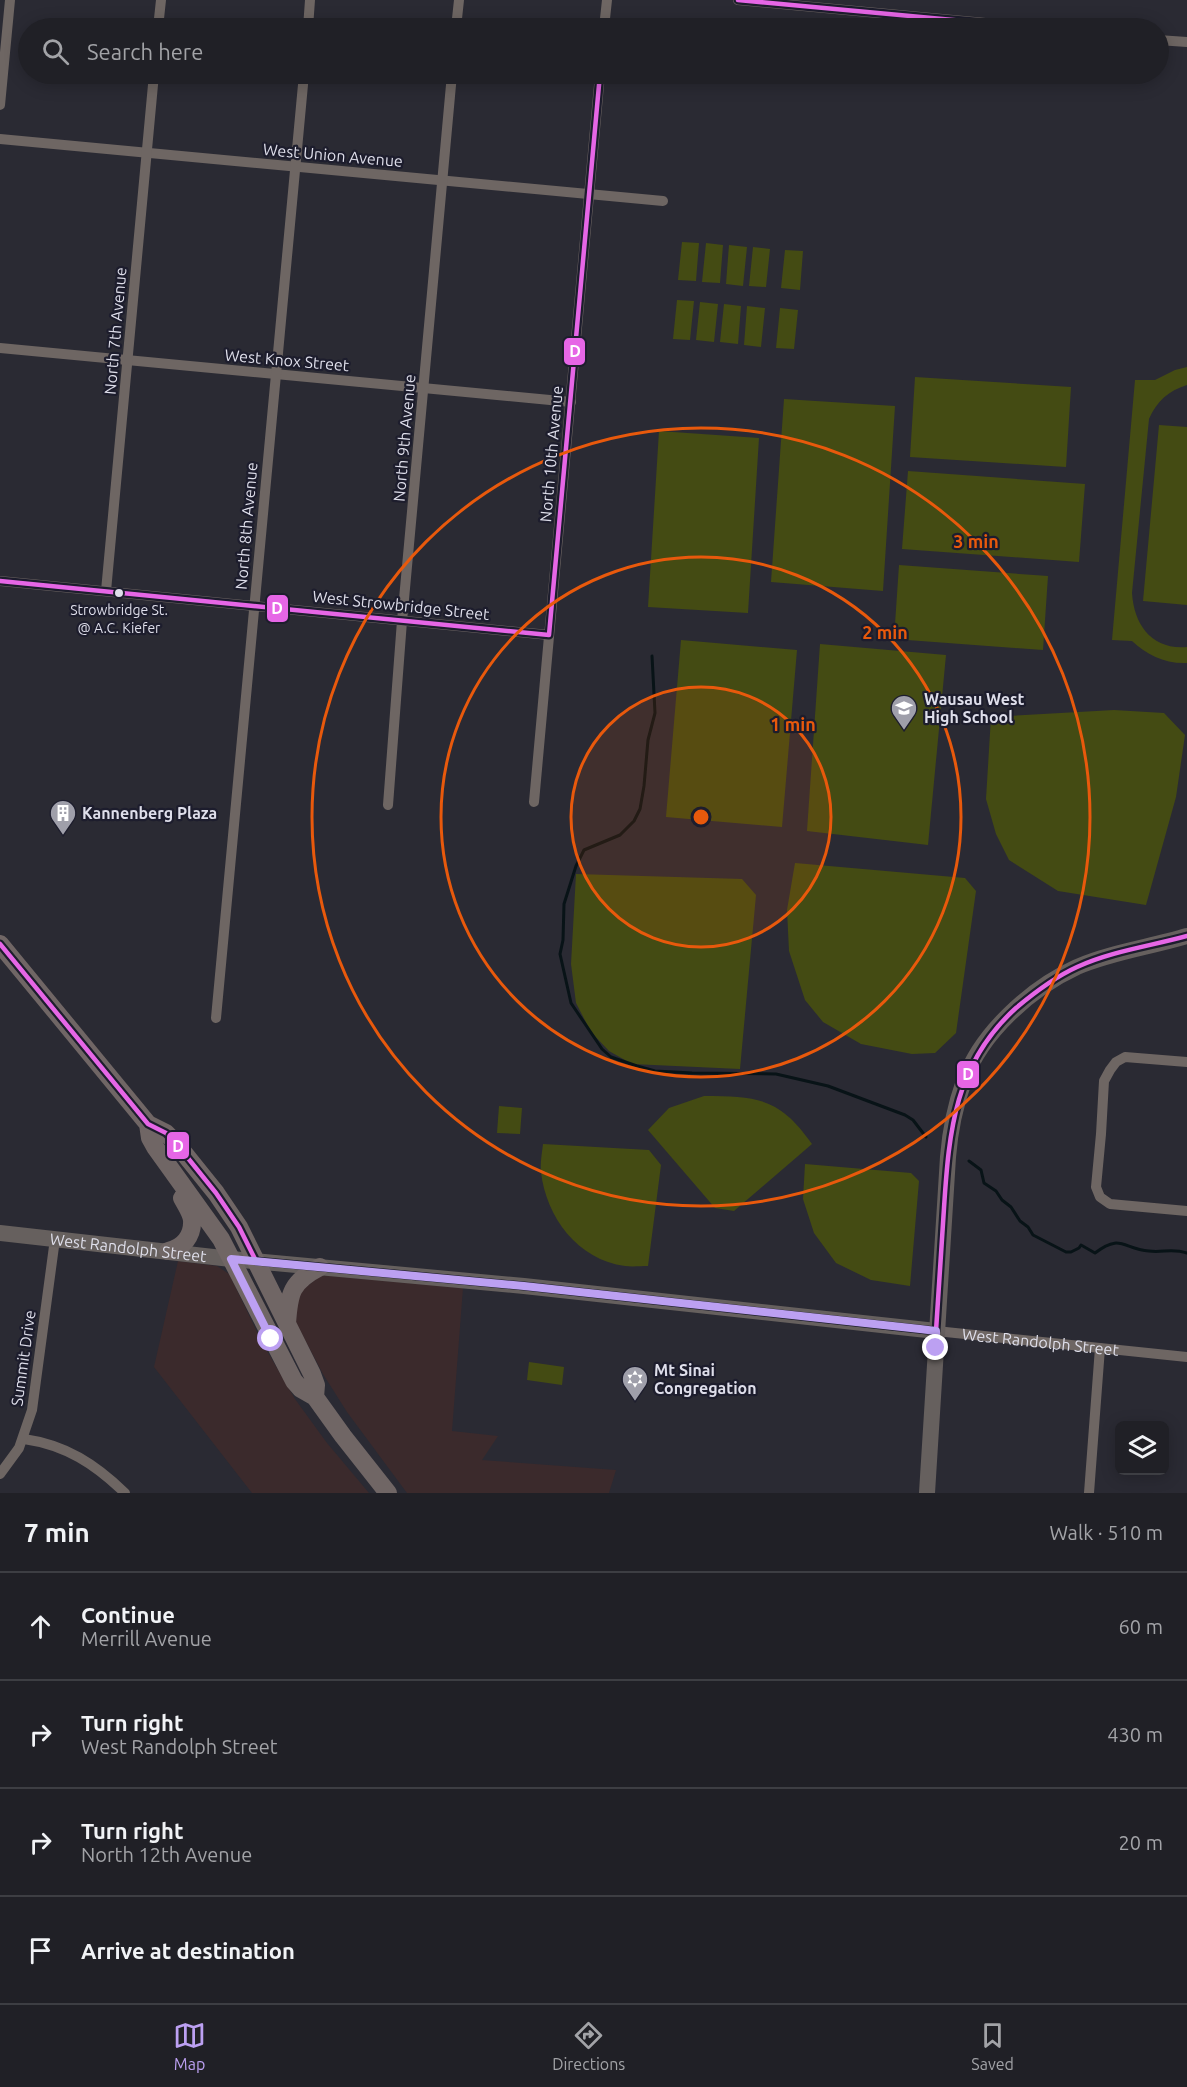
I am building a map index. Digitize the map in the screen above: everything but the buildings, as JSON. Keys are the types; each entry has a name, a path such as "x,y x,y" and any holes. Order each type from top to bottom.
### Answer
{"main road":[{"path":"0,944 148,1124 166,1133 176,1142 216,1193 239,1227 314,1376 315,1397"},
{"path":"148,1124 151,1141 221,1239 290,1376 299,1388 315,1397 388,1493"},
{"path":"168,1251 183,1245 190,1233 192,1220 170,1168"},
{"path":"287,1324 289,1300 294,1287 303,1277 320,1267"}],"street":[{"path":"0,105 10,0"},
{"path":"159,18 161,0"},
{"path":"309,18 310,0"},
{"path":"457,18 459,0"},
{"path":"605,18 607,0"},
{"path":"738,0 932,18"},
{"path":"1169,41 1187,42"},
{"name":"North 7th Avenue","path":"106,591 153,84"},
{"name":"North 8th Avenue","path":"216,1018 303,84"},
{"name":"North 9th Avenue","path":"388,805 402,621 451,84"},
{"name":"North 10th Avenue","path":"534,802 599,84"},
{"name":"West Union Avenue","path":"0,140 663,201"},
{"name":"West Knox Street","path":"0,348 571,402"},
{"name":"West Strowbridge Street","path":"0,581 549,635"},
{"path":"927,1493 946,1176 952,1124 964,1079 979,1052 1015,1008 1043,985 1078,967 1116,954 1187,936"},
{"path":"1187,1062 1125,1057 1116,1062 1110,1070 1104,1081 1096,1187 1100,1197 1110,1204 1187,1211"},
{"name":"West Randolph Street","path":"0,1233 231,1259 524,1286 1187,1357"},
{"name":"Summit Drive","path":"0,1474 24,1439 32,1410 54,1239"},
{"path":"1089,1493 1100,1348"},
{"path":"24,1439 56,1445 78,1456 99,1469 125,1493"}],"shaded area":[{"path":"178,1261 217,1266 229,1274 263,1344 295,1399 327,1443 369,1493 252,1493 154,1367"},
{"path":"321,1275 463,1288 452,1431 498,1436 482,1460 616,1470 609,1493 407,1493 347,1412 323,1374 295,1321 295,1296"}],"green space":[{"path":"682,242 699,243 696,281 678,280"},
{"path":"706,243 723,245 720,283 702,282"},
{"path":"729,245 747,247 743,286 726,284"},
{"path":"753,247 770,249 766,287 749,286"},
{"path":"785,250 803,251 800,290 781,288"},
{"path":"677,300 694,301 690,340 673,339"},
{"path":"700,302 718,304 714,342 696,340"},
{"path":"724,304 741,306 738,344 720,342"},
{"path":"747,306 765,308 761,347 744,345"},
{"path":"780,308 798,310 794,349 776,348"},
{"path":"1187,367 1187,385 1174,390 1164,398 1149,419 1132,593 1137,615 1147,633 1164,644 1187,647 1187,663 1179,663 1157,658 1132,641 1112,640 1135,380 1155,380"},
{"path":"915,377 1071,387 1066,467 910,457"},
{"path":"784,399 895,406 883,591 771,582"},
{"path":"1159,425 1187,427 1187,605 1143,601"},
{"path":"659,431 759,438 748,613 648,607"},
{"path":"908,471 1085,484 1079,562 902,549"},
{"path":"899,565 1048,576 1043,650 894,639"},
{"path":"681,640 797,650 782,827 666,817"},
{"path":"820,644 946,655 928,845 807,831"},
{"path":"1114,710 1164,713 1185,735 1176,797 1146,905 1058,891 1009,860 996,834 986,799 991,717"},
{"path":"795,863 965,878 976,891 956,1033 935,1053 912,1054 861,1044 823,1022 805,1000 789,951 787,910"},
{"path":"576,874 742,879 756,895 740,1069 632,1064 609,1051 591,1032 576,1003 571,964"},
{"path":"704,1096 739,1097 766,1103 789,1117 812,1144 734,1211 715,1208 648,1130 669,1108"},
{"path":"499,1106 522,1108 520,1134 497,1133"},
{"path":"543,1144 649,1150 661,1165 648,1266 628,1266 608,1262 593,1255 567,1234 557,1220 544,1189 541,1169"},
{"path":"805,1164 911,1173 919,1181 910,1286 871,1280 836,1263 814,1233 803,1199"},
{"path":"529,1362 564,1367 562,1385 527,1380"}],"waterway":[{"path":"652,656 655,713 648,740 640,809 634,821 620,835 584,850 576,866 564,904 563,940 560,954 571,1003 602,1049 611,1057 655,1071 776,1074 828,1086 905,1115 913,1120 926,1137"},
{"path":"969,1161 981,1170 984,1183 996,1191 1033,1235 1066,1252 1071,1252 1081,1245 1095,1253 1117,1243 1140,1250 1187,1253"}],"transit line":[{"name":"D","path":"738,0 932,18"},
{"name":"D","path":"0,581 549,635 599,84"},
{"name":"D","path":"0,944 148,1124 166,1133 175,1142 216,1193 239,1227 256,1261 524,1286 936,1331 946,1179 953,1125 959,1099 980,1051 996,1029 1016,1008 1061,975 1104,957 1187,936"}],"place":[{"name":"Strowbridge St. @ A.C. Kiefer","path":"119,593"},
{"name":"Wausau West High School","path":"904,731"},
{"name":"Kannenberg Plaza","path":"63,836"},
{"name":"Mt Sinai Congregation","path":"635,1402"}],"route":[{"path":"271,1339 231,1259 524,1286 936,1331 936,1348"}]}
